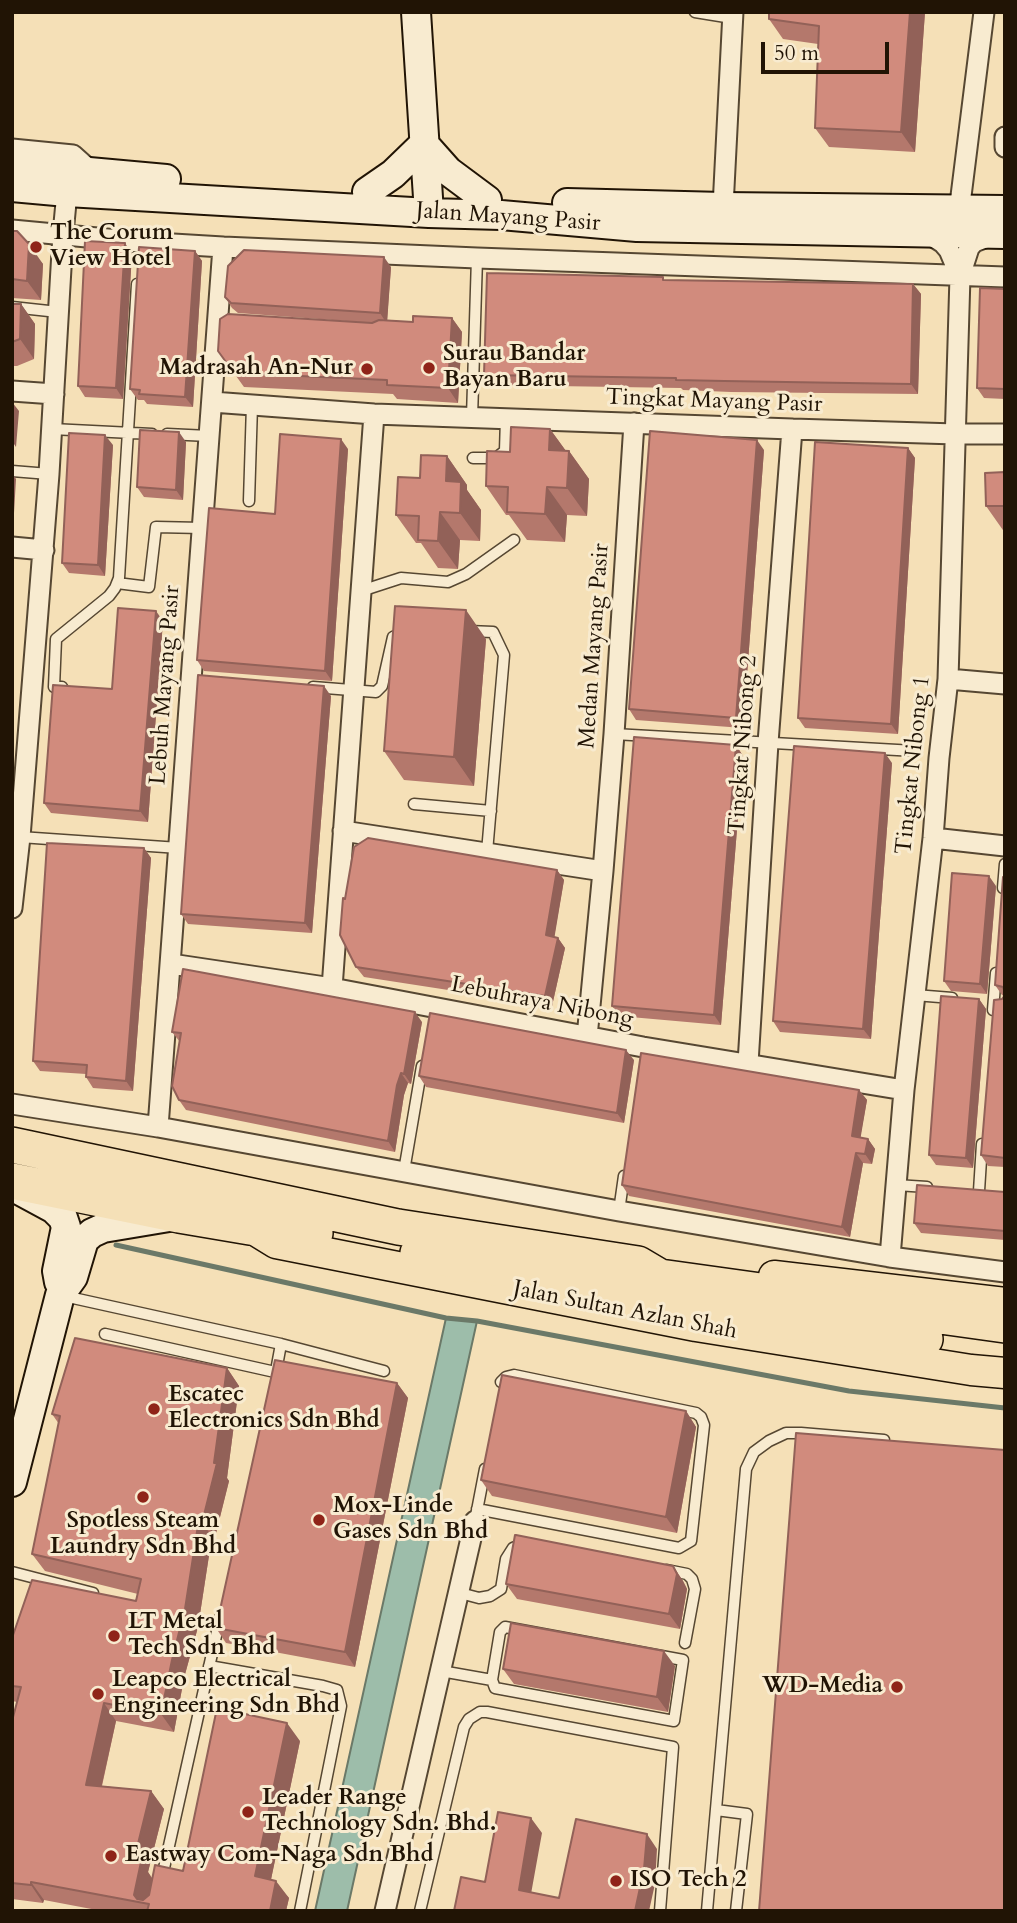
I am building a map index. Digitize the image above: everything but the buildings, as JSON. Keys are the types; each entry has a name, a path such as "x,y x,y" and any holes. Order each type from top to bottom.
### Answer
{"highway":[{"name":"Jalan Sultan Azlan Shah","path":"12,1145 398,1227 638,1264 660,1277 947,1330 1005,1349"},
{"name":"Jalan Sultan Azlan Shah","path":"12,1181 179,1216 250,1227 275,1225 719,1313 947,1330 1005,1325"}],"main road":[{"name":"Jalan Sultan Azlan Shah","path":"250,1227 276,1243 682,1323 944,1366 1005,1373"},
{"name":"Jalan Sultan Azlan Shah","path":"638,1264 704,1268 1005,1303"}],"street":[{"path":"416,12 428,204"},
{"path":"958,221 985,12"},
{"path":"723,207 733,15"},
{"path":"1005,137 1005,146"},
{"path":"367,192 393,174 424,144"},
{"path":"424,144 448,171 487,200"},
{"name":"Jalan Mayang Pasir","path":"16,167 367,192 502,215 637,227 927,233 958,221"},
{"name":"Jalan Mayang Pasir","path":"16,167 67,192 428,204 487,200 723,207 1002,226"},
{"path":"12,908 20,837 28,675 44,550 50,474 67,192 104,174"},
{"path":"960,276 969,248 974,242 1002,226"},
{"name":"Jalan Mayang Pasir","path":"12,230 63,234 139,249 223,247 1005,277"},
{"path":"927,233 949,250 960,276"},
{"name":"Lebuh Mayang Pasir","path":"159,1128 179,848 198,677 202,528 212,402 224,319 223,247"},
{"name":"Tingkat Nibong 1","path":"890,1257 904,1090 948,679 960,276"},
{"path":"12,391 54,394"},
{"name":"Tingkat Mayang Pasir","path":"212,402 374,414 1005,434"},
{"path":"332,988 374,414"},
{"name":"Medan Mayang Pasir","path":"587,1037 614,734 634,423"},
{"name":"Tingkat Nibong 2","path":"748,1063 768,743 792,429"},
{"path":"12,547 44,550"},
{"path":"948,679 1005,684"},
{"path":"343,831 603,871"},
{"path":"933,838 1005,846"},
{"name":"Lebuhraya Nibong","path":"171,964 332,988 431,1014 587,1037 642,1054 748,1063 904,1090"},
{"path":"12,1104 890,1257 1005,1272"},
{"path":"12,1187 54,1209 63,1218 66,1227 57,1271 60,1295"},
{"path":"12,1482 60,1295 73,1277 85,1240 103,1228 179,1216"},
{"path":"385,1911 476,1515"}],"lane":[{"path":"695,12 733,15"},
{"path":"472,417 477,258"},
{"path":"77,688 54,687 56,639 109,596 117,583 138,269"},
{"path":"12,307 58,312"},
{"path":"250,501 252,405"},
{"path":"473,458 496,458 505,451 506,418"},
{"path":"52,429 209,436"},
{"path":"12,471 50,474"},
{"path":"117,583 149,587 156,527 202,528"},
{"path":"361,591 401,578 448,582 466,574 514,540"},
{"path":"299,686 376,692 382,686 394,636 413,627"},
{"path":"453,629 493,632 504,655 487,852"},
{"path":"614,734 915,751"},
{"path":"414,804 491,811"},
{"path":"20,837 179,848"},
{"path":"1003,892 1005,864"},
{"path":"992,1016 999,1003 997,961"},
{"path":"915,995 967,1000"},
{"path":"980,1001 999,1003"},
{"path":"404,1171 423,1062"},
{"path":"979,1191 983,1137"},
{"path":"619,1211 625,1170"},
{"path":"897,1185 937,1188"},
{"path":"965,1190 992,1193"},
{"path":"60,1295 281,1344 384,1371"},
{"path":"105,1334 275,1372"},
{"path":"272,1386 281,1344"},
{"path":"487,1458 476,1515 679,1548 691,1541 704,1425 696,1413 514,1375 501,1382 499,1394"},
{"path":"708,1911 746,1469 754,1452 786,1433 896,1441"},
{"path":"460,1593 479,1598 490,1596 501,1589 506,1559 513,1548 526,1542"},
{"path":"660,1569 687,1574 692,1579 695,1589 685,1643"},
{"path":"12,1572 103,1596"},
{"path":"161,1884 221,1612"},
{"path":"505,1627 683,1660 674,1721 495,1688 492,1680 500,1632 505,1627"},
{"path":"209,1666 337,1690 341,1706 300,1911"},
{"path":"441,1671 492,1680"},
{"path":"420,1911 464,1727 480,1712 487,1712 673,1747 660,1911"},
{"path":"716,1810 747,1814 736,1911"}],"shaded area":[{"path":"446,1318 477,1321 347,1911 315,1911"}],"waterway":[{"path":"116,1245 446,1318 477,1321 849,1391 1005,1408"}],"place":[{"name":"The Corum View Hotel","path":"36,247"},
{"name":"Surau Bandar Bayan Baru","path":"429,368"},
{"name":"Madrasah An-Nur","path":"367,369"},
{"name":"Escatec Electronics Sdn Bhd","path":"154,1409"},
{"name":"Spotless Steam Laundry Sdn Bhd","path":"143,1497"},
{"name":"Mox-Linde Gases Sdn Bhd","path":"319,1520"},
{"name":"LT Metal Tech Sdn Bhd","path":"114,1636"},
{"name":"WD-Media","path":"897,1687"},
{"name":"Leapco Electrical Engineering Sdn Bhd","path":"98,1694"},
{"name":"Leader Range Technology Sdn. Bhd.","path":"248,1812"},
{"name":"Eastway Com-Naga Sdn Bhd","path":"111,1856"},
{"name":"ISO Tech 2","path":"616,1881"}]}
